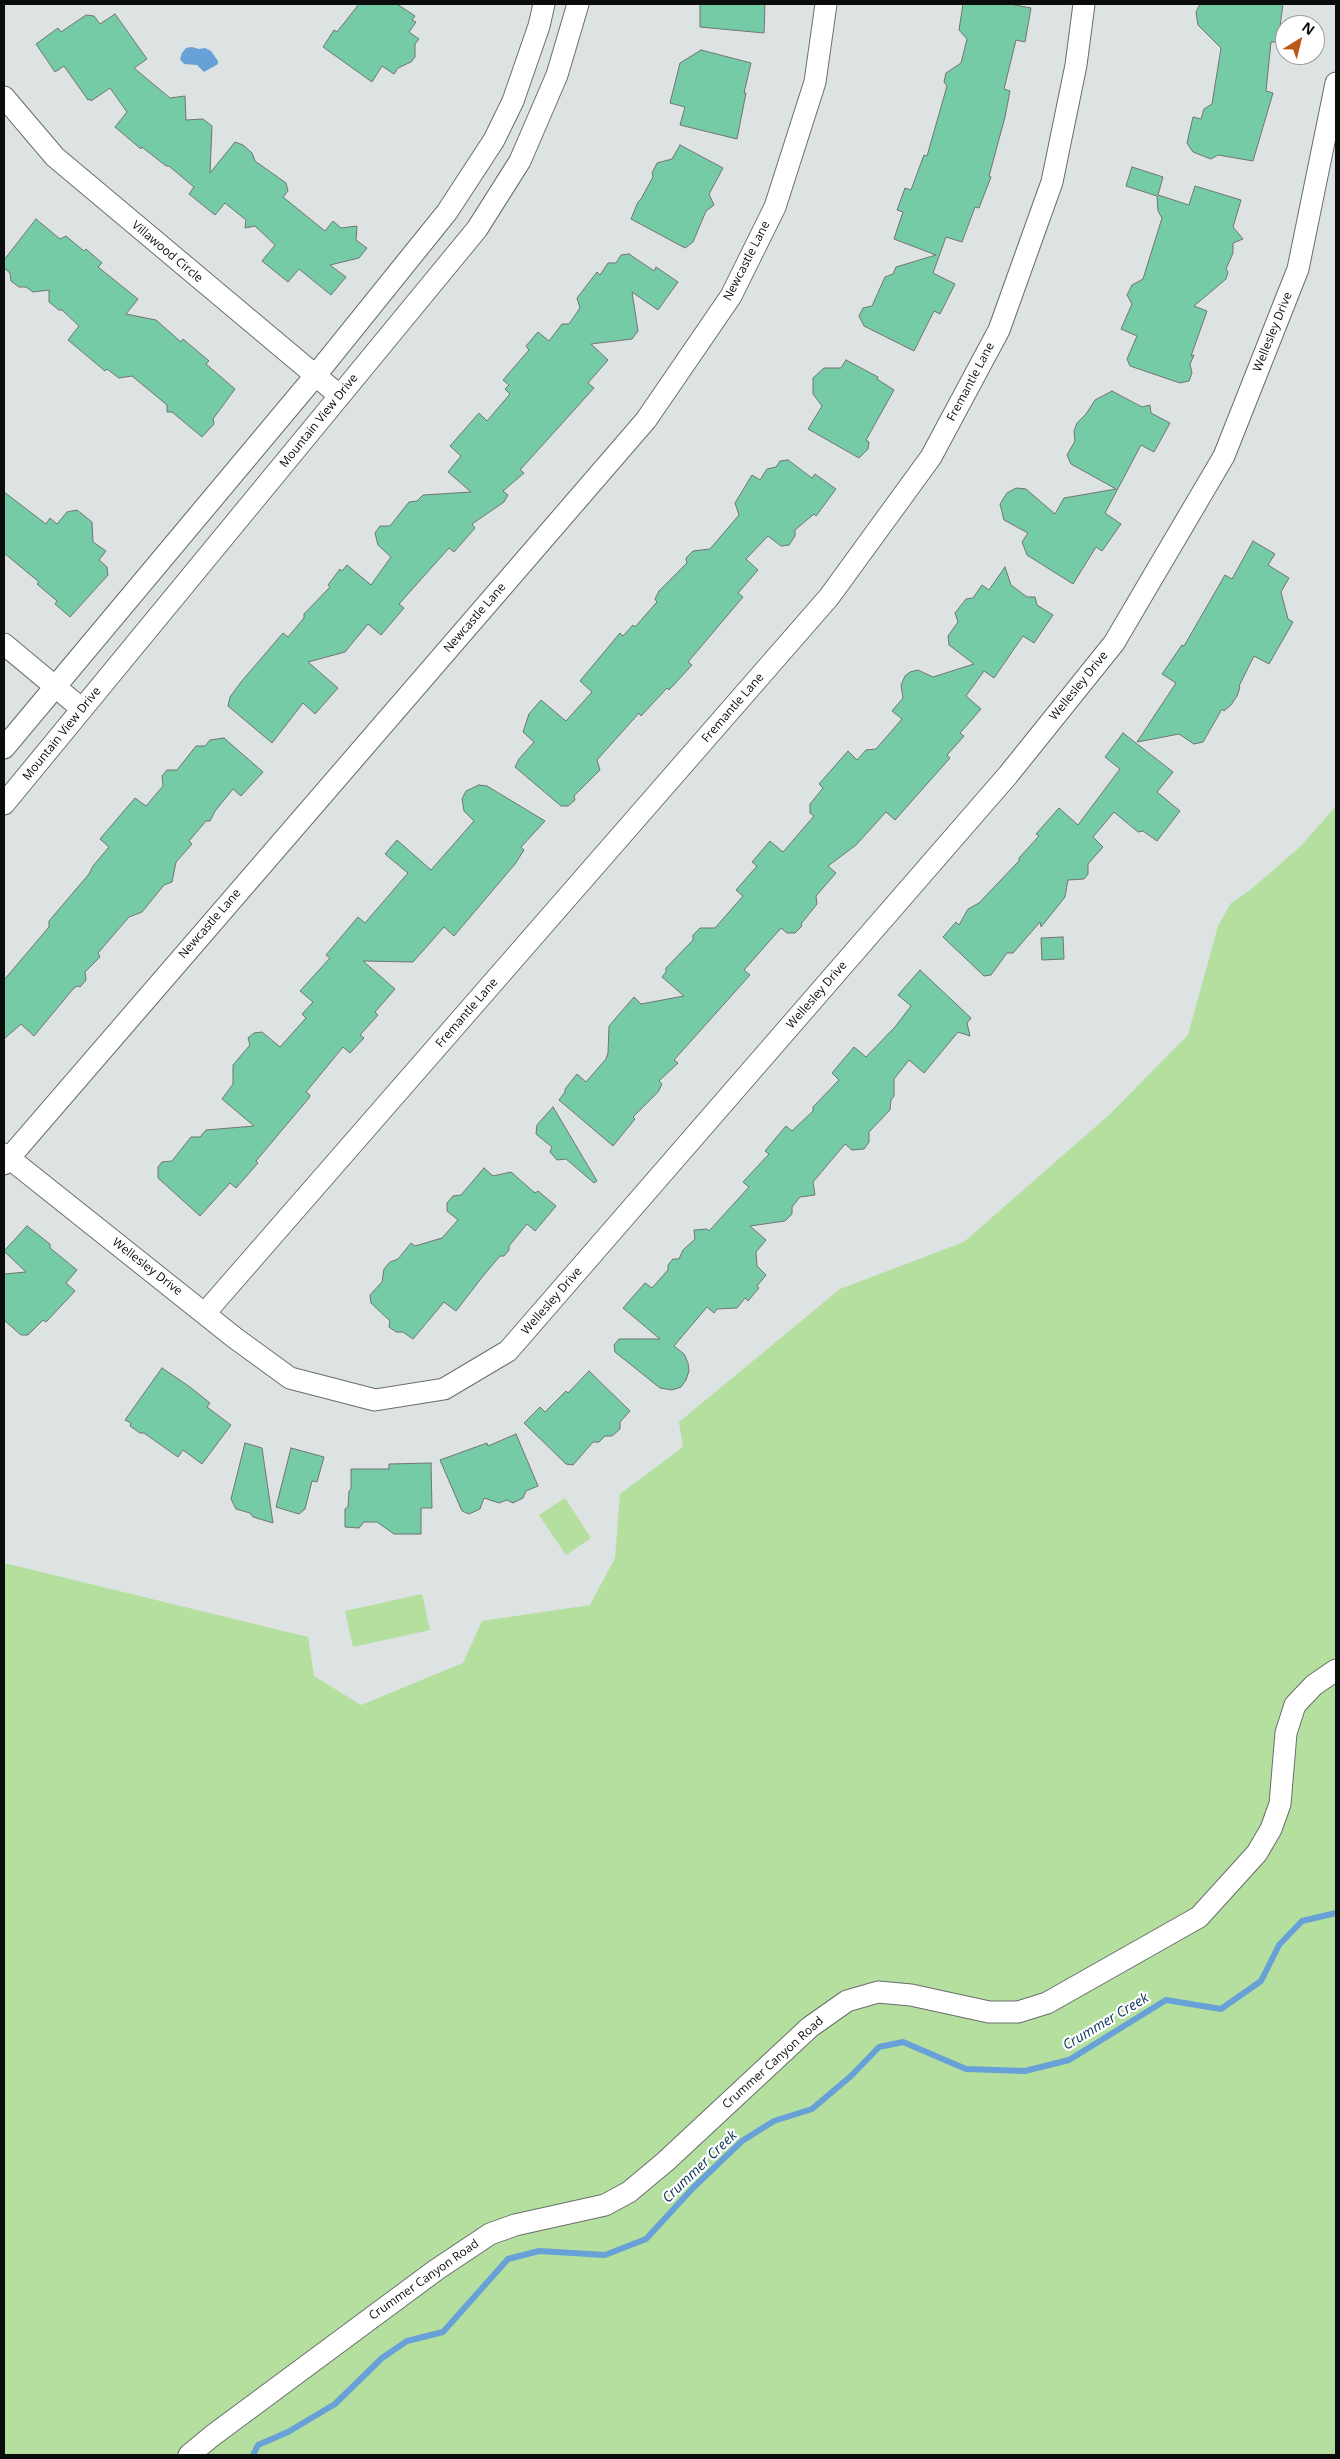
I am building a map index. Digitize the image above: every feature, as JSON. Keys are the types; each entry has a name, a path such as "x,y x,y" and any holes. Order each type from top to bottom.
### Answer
{"street":[{"path":"4,748 315,376 447,212 494,140 513,101 539,26 544,4"},
{"name":"Mountain View Drive","path":"4,804 477,229 520,161 557,75 578,4"},
{"name":"Newcastle Lane","path":"5,1159 646,420 731,296 775,207 815,82 826,4"},
{"name":"Fremantle Lane","path":"205,1313 830,597 931,457 999,330 1052,182 1076,65 1084,4"},
{"name":"Wellesley Drive","path":"5,1159 290,1378 375,1400 444,1388 508,1351 1008,775 1114,643 1224,456 1298,269 1336,83"},
{"name":"Villawood Circle","path":"4,97 55,157 340,396"},
{"path":"4,644 82,709"},
{"name":"Crummer Canyon Road","path":"190,2455 212,2436 436,2270 490,2234 515,2225 605,2205 629,2192 665,2162 810,2027 847,2001 878,1992 911,1994 989,2012 1018,2012 1047,2003 1199,1917 1258,1853 1271,1829 1280,1804 1286,1733 1295,1704 1314,1685 1336,1670"}],"green space":[{"path":"1336,806 1336,2455 4,2455 4,1563 308,1637 314,1676 361,1705 463,1663 482,1621 590,1605 615,1558 620,1494 683,1447 679,1422 840,1289 964,1242 1109,1115 1188,1035 1218,926 1231,903 1249,891 1300,847"},
{"path":"565,1498 591,1538 566,1555 539,1515"},
{"path":"422,1594 430,1630 353,1647 345,1611"}],"water":[{"path":"186,48 205,48 211,51 218,64 204,72 197,65 184,64 180,59 182,53"}],"building":[{"path":"359,4 397,4 415,16 412,20 416,22 409,32 419,39 415,44 415,57 411,62 398,68 394,74 382,66 372,82 323,47 334,30 337,32"},
{"path":"700,4 765,4 764,33 700,27"},
{"path":"963,4 1010,4 1031,8 1025,42 1016,40 1004,89 1010,91 989,176 991,177 979,208 975,207 962,242 946,237 933,273 955,284 940,314 934,311 914,351 864,326 859,316 863,308 872,306 885,277 893,274 896,267 936,255 894,239 903,212 897,210 905,188 911,190 924,155 927,156 947,86 944,82 946,73 961,63 967,39 959,30"},
{"path":"1200,4 1283,4 1282,15 1275,15 1275,42 1271,42 1266,91 1273,93 1253,161 1218,155 1211,159 1193,152 1187,143 1193,117 1201,119 1204,109 1212,104 1221,48 1198,25 1196,12"},
{"path":"115,14 147,59 134,68 170,98 185,96 186,120 203,119 212,126 210,173 235,142 243,145 252,153 255,161 286,183 288,191 283,197 325,231 333,221 341,228 357,226 356,240 367,248 359,258 330,265 346,277 331,295 299,269 288,282 262,261 275,245 255,226 245,228 246,220 225,203 215,215 189,194 194,187 169,166 166,166 142,147 141,149 115,127 127,112 110,88 91,101 90,99 88,100 64,66 55,72 36,44 58,28 61,32 86,15 94,16 100,24"},
{"path":"701,50 751,63 737,139 680,125 685,107 670,103 680,63"},
{"path":"680,145 723,168 709,194 714,205 706,211 693,242 685,248 631,219 638,202 653,177 652,173 657,163 672,159"},
{"path":"1132,167 1163,177 1158,195 1189,205 1195,186 1241,200 1233,227 1243,239 1233,243 1233,253 1226,269 1228,272 1226,279 1194,306 1207,311 1191,356 1194,355 1190,364 1192,373 1189,381 1180,383 1130,366 1127,359 1137,336 1121,329 1132,304 1127,295 1132,285 1143,279 1162,218 1158,211 1157,196 1126,186"},
{"path":"36,219 60,239 66,236 84,251 86,249 102,263 98,267 138,299 126,314 156,320 181,342 183,339 209,361 206,364 235,389 213,419 214,424 202,437 172,412 167,412 167,405 132,376 119,378 107,369 105,371 68,340 79,326 62,310 59,310 49,302 49,290 33,292 26,287 19,287 11,281 10,273 4,268 4,260"},
{"path":"629,254 654,271 656,267 678,282 658,310 632,292 638,331 632,339 591,344 608,360 588,383 594,388 520,470 524,473 503,491 508,495 504,502 472,524 475,528 454,552 449,548 399,604 404,608 381,635 368,624 345,652 308,662 338,688 315,714 303,703 272,743 228,706 230,697 283,633 288,637 304,618 304,614 330,587 328,585 340,569 342,571 347,565 371,585 391,557 378,545 375,533 380,526 390,526 409,502 417,501 423,495 471,492 448,472 461,456 450,446 479,413 487,421 510,394 505,389 509,385 503,380 529,350 526,346 538,332 549,341 562,324 569,324 580,308 577,298 597,272 600,275 608,263 616,263 621,255"},
{"path":"846,360 878,377 877,379 894,390 866,440 869,442 868,449 859,458 808,429 822,406 813,394 813,378 824,368 841,368"},
{"path":"1112,391 1142,407 1150,405 1151,413 1170,423 1154,452 1141,445 1105,513 1121,524 1102,551 1096,547 1073,584 1027,555 1022,542 1028,533 1004,520 1000,504 1007,493 1016,488 1026,489 1055,514 1064,498 1116,489 1071,464 1067,455 1075,441 1074,431 1077,423 1086,414 1095,400"},
{"path":"788,460 812,478 815,474 836,489 816,516 814,514 795,530 795,536 789,545 781,546 768,536 746,559 758,570 738,593 743,597 688,662 692,665 641,716 639,713 597,760 600,770 574,796 575,800 568,806 561,806 515,767 519,759 534,742 523,732 529,714 541,700 566,721 592,692 580,681 620,633 623,636 633,625 635,627 657,602 655,599 659,591 687,563 686,558 693,551 710,549 739,515 735,503 752,475 760,480 767,469 776,467 780,461"},
{"path":"4,492 46,524 50,518 57,524 67,512 77,510 92,522 93,542 106,551 99,560 107,567 108,575 70,617 55,604 57,601 37,584 39,582 4,553"},
{"path":"1253,541 1275,554 1268,565 1289,578 1281,592 1288,619 1293,622 1269,664 1254,656 1239,686 1237,696 1231,705 1224,711 1222,709 1203,742 1194,744 1179,734 1137,742 1176,683 1162,674 1182,645 1184,646 1225,575 1232,579"},
{"path":"1005,567 1011,585 1027,597 1035,597 1037,605 1053,615 1034,643 1023,636 994,678 984,671 966,696 981,709 960,733 964,736 947,755 950,758 895,820 886,812 856,845 828,866 836,873 816,896 817,904 801,924 802,926 795,933 787,933 781,928 744,970 750,975 674,1060 678,1063 659,1081 662,1084 658,1092 633,1117 635,1119 613,1146 559,1100 565,1089 577,1074 586,1082 606,1059 609,1026 634,997 641,1004 684,996 662,977 666,972 666,968 693,940 693,935 700,928 715,928 743,896 736,890 757,866 752,862 770,841 783,852 814,816 810,813 810,804 823,788 819,784 848,751 857,760 866,750 876,749 902,719 892,711 903,698 901,685 905,676 910,672 918,670 933,677 974,664 949,645 948,636 958,622 955,613 966,599 973,598 982,585 989,590"},
{"path":"1123,733 1173,772 1157,792 1180,811 1157,841 1143,831 1138,832 1114,812 1093,837 1103,847 1088,864 1088,874 1084,879 1068,880 1065,897 1041,927 1040,922 1013,953 1007,953 991,975 984,976 943,937 956,922 959,925 968,909 979,903 1019,861 1019,858 1039,836 1036,834 1059,808 1078,825 1120,769 1105,757"},
{"path":"224,738 263,772 241,796 233,789 215,811 210,821 206,821 189,841 192,844 176,862 172,882 164,885 142,912 129,917 98,953 100,957 85,972 86,980 80,987 77,986 73,989 34,1036 21,1024 4,1039 4,980 49,927 49,921 109,847 100,839 135,798 146,806 163,786 162,776 167,770 177,770 196,746 205,746 210,740"},
{"path":"479,785 487,786 545,821 521,847 524,850 515,864 454,936 444,927 413,962 363,961 395,989 375,1012 378,1015 360,1035 364,1038 350,1053 343,1047 306,1092 310,1095 309,1098 256,1161 258,1163 236,1188 230,1183 200,1216 158,1178 158,1167 162,1162 172,1161 191,1137 200,1137 206,1130 254,1126 222,1099 233,1084 233,1065 250,1045 248,1038 254,1033 262,1032 280,1047 306,1018 302,1014 313,1002 300,991 330,958 326,955 358,917 365,923 408,873 385,854 397,840 431,870 474,821 464,811 462,799 466,791"},
{"path":"1063,937 1064,959 1042,960 1041,938"},
{"path":"920,970 971,1018 967,1023 970,1036 958,1032 924,1073 909,1060 894,1079 894,1096 891,1100 890,1110 869,1132 869,1142 864,1149 852,1150 845,1144 813,1182 815,1195 800,1197 792,1207 792,1214 785,1221 750,1226 766,1240 756,1252 757,1266 766,1275 757,1286 759,1288 748,1301 745,1298 737,1308 717,1309 714,1313 707,1307 674,1346 684,1354 688,1363 689,1371 686,1380 681,1387 672,1390 660,1388 615,1352 614,1345 619,1339 660,1339 623,1308 645,1283 652,1288 668,1270 668,1265 673,1259 679,1259 683,1250 695,1239 694,1230 707,1229 709,1231 749,1187 743,1182 769,1154 765,1151 786,1126 792,1131 813,1111 813,1107 839,1080 832,1073 854,1047 866,1057 895,1027 911,1006 898,995"},
{"path":"553,1107 597,1181 594,1183 566,1159 557,1160 550,1152 552,1147 536,1134 537,1125"},
{"path":"484,1168 493,1176 511,1172 535,1193 538,1191 556,1206 535,1231 527,1224 509,1246 509,1250 504,1256 500,1256 456,1311 444,1302 413,1339 403,1332 396,1332 389,1327 390,1321 371,1303 370,1295 382,1282 384,1269 390,1262 398,1259 411,1243 415,1246 442,1238 458,1220 447,1211 447,1203 453,1196 461,1195"},
{"path":"27,1226 50,1244 50,1248 77,1270 66,1283 75,1291 46,1322 43,1320 28,1335 21,1335 4,1320 4,1274 26,1272 4,1251"},
{"path":"162,1368 210,1403 207,1407 231,1425 202,1464 183,1450 178,1457 144,1433 140,1433 130,1426 131,1423 125,1420"},
{"path":"589,1371 630,1411 620,1422 620,1429 612,1436 605,1436 599,1442 593,1442 573,1465 566,1464 524,1423 540,1407 545,1412 566,1391 568,1393"},
{"path":"516,1434 538,1486 526,1491 523,1498 513,1503 507,1500 499,1503 484,1498 480,1509 469,1514 462,1511 440,1460 487,1443 488,1446"},
{"path":"245,1443 262,1448 273,1523 236,1509 231,1499"},
{"path":"291,1448 324,1457 317,1482 312,1481 305,1509 299,1514 276,1507"},
{"path":"431,1463 432,1508 421,1508 421,1534 394,1534 377,1522 364,1522 359,1528 345,1527 345,1509 348,1507 349,1491 351,1489 351,1469 389,1469 389,1464"}],"waterway":[{"name":"Crummer Creek","path":"253,2455 258,2445 288,2432 335,2404 382,2358 407,2341 443,2332 508,2259 539,2251 605,2255 646,2239 693,2188 742,2141 774,2121 812,2109 851,2076 879,2047 903,2042 966,2069 1025,2071 1069,2060 1166,2000 1221,2009 1261,1981 1279,1945 1302,1921 1336,1913"}]}
